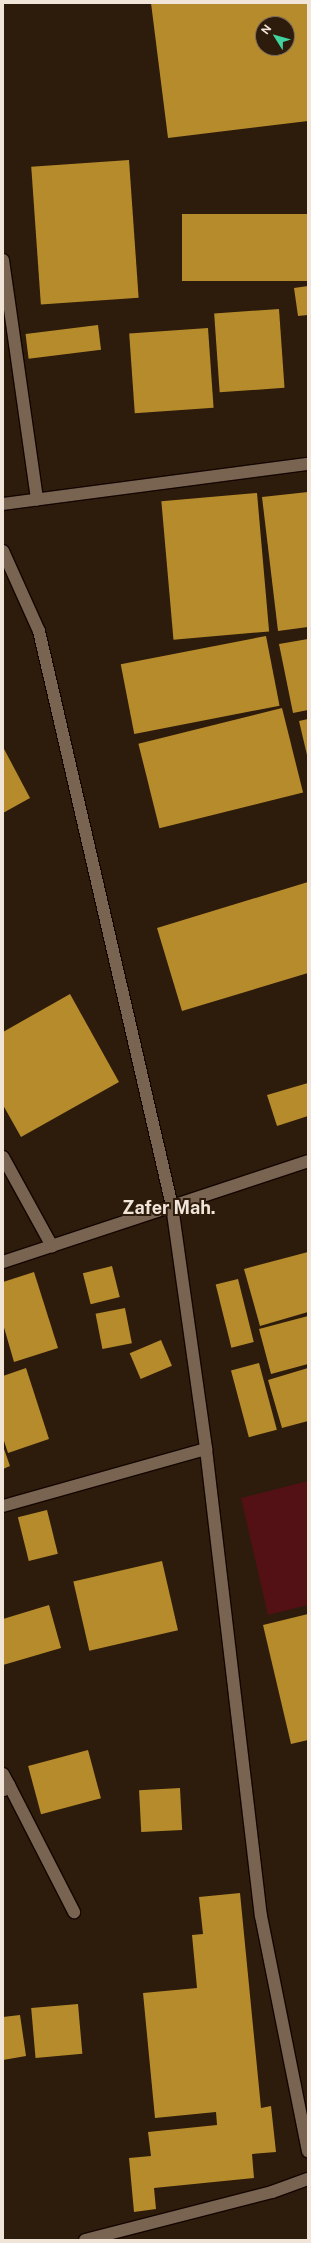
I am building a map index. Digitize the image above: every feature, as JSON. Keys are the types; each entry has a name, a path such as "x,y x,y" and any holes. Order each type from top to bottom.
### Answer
{"street":[{"path":"3,260 38,500"},
{"path":"3,504 308,464"},
{"path":"3,551 39,631 172,1206 206,1449 261,1916 308,2150"},
{"path":"3,1157 52,1246"},
{"path":"3,1262 308,1161"},
{"path":"3,1506 206,1449"},
{"path":"5,1783 74,1912"},
{"path":"86,2240 272,2192 308,2179"}],"shaded area":[{"path":"308,1481 308,1605 268,1615 241,1498"}],"building":[{"path":"151,3 308,3 308,121 168,138"},
{"path":"129,160 139,298 41,304 31,167"},
{"path":"182,214 308,214 308,281 182,281"},
{"path":"308,286 308,315 298,316 294,288"},
{"path":"279,309 285,388 220,392 214,314"},
{"path":"98,325 101,350 29,359 26,334"},
{"path":"208,328 214,408 135,413 129,334"},
{"path":"308,492 308,627 278,631 262,497"},
{"path":"257,493 269,631 173,640 161,501"},
{"path":"266,636 280,706 134,734 121,664"},
{"path":"308,639 308,710 293,713 279,644"},
{"path":"282,708 303,792 159,828 138,744"},
{"path":"308,719 308,755 307,755 299,721"},
{"path":"3,747 30,798 3,813"},
{"path":"308,882 308,973 182,1011 157,928"},
{"path":"70,994 119,1082 21,1137 3,1105 3,1032"},
{"path":"308,1083 308,1116 277,1126 267,1095"},
{"path":"308,1252 308,1312 260,1326 244,1269"},
{"path":"112,1266 120,1297 91,1304 83,1273"},
{"path":"34,1272 58,1348 14,1362 3,1324 3,1282"},
{"path":"238,1279 254,1342 231,1348 216,1285"},
{"path":"125,1308 132,1343 102,1349 96,1314"},
{"path":"308,1316 308,1364 271,1374 259,1329"},
{"path":"161,1340 172,1366 141,1379 130,1353"},
{"path":"259,1363 277,1430 249,1437 231,1371"},
{"path":"26,1368 49,1439 8,1453 3,1438 3,1376"},
{"path":"308,1368 308,1421 282,1428 268,1380"},
{"path":"3,1446 10,1466 3,1469"},
{"path":"47,1510 58,1554 29,1561 18,1517"},
{"path":"162,1561 178,1630 89,1651 73,1581"},
{"path":"49,1605 61,1648 3,1665 3,1619"},
{"path":"308,1614 308,1740 291,1744 263,1625"},
{"path":"88,1750 101,1798 41,1814 28,1766"},
{"path":"180,1788 182,1830 141,1832 139,1790"},
{"path":"240,1893 261,2108 271,2106 276,2152 252,2154 254,2178 154,2188 156,2209 134,2212 129,2158 151,2156 148,2132 217,2125 216,2112 155,2118 143,1993 197,1988 192,1935 203,1934 199,1897"},
{"path":"78,2004 82,2054 36,2058 31,2008"},
{"path":"20,2015 26,2056 3,2060 3,2017"}],"district":[{"name":"Zafer Mah.","path":"169,1208"}]}
